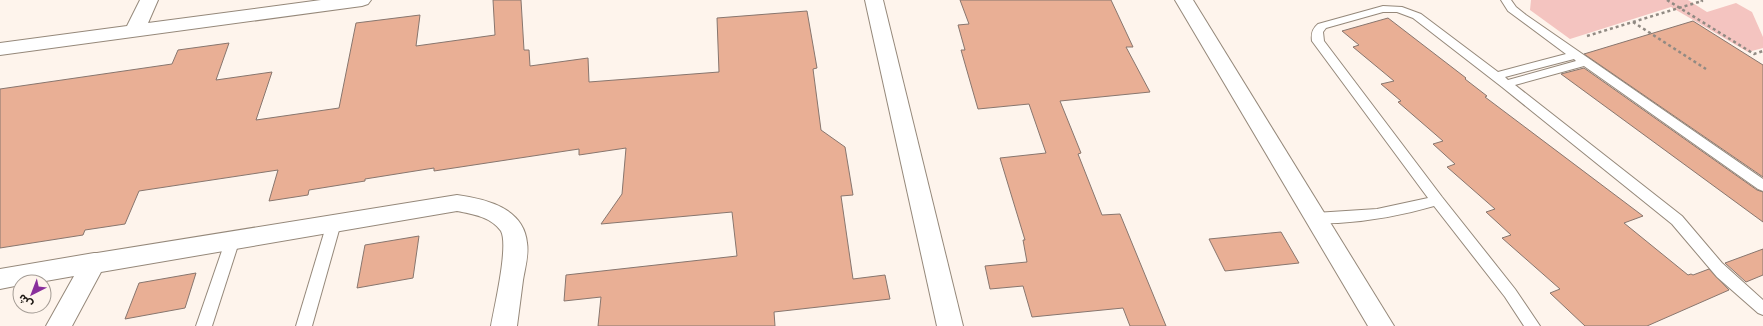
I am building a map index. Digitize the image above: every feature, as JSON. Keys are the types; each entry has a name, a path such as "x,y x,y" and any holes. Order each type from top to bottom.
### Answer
{"street":[{"path":"135,30 149,0"},
{"path":"0,49 362,0"},
{"path":"874,0 950,326"},
{"path":"1184,0 1381,326"},
{"path":"0,279 94,262 457,203 477,205 494,212 507,222 514,235 516,252 504,326"},
{"path":"59,326 94,262"}],"lane":[{"path":"1506,0 1512,9 1522,17 1763,186"},
{"path":"1532,326 1510,294 1437,200 1318,41 1316,35 1322,26 1383,9 1398,10 1417,16 1501,80 1677,220 1687,230 1719,270 1763,308"},
{"path":"1501,80 1575,55"},
{"path":"1501,80 1585,62"},
{"path":"1315,218 1374,215 1416,207 1437,200"},
{"path":"304,326 334,223"},
{"path":"204,326 233,239"}],"path":[{"path":"1667,0 1754,54 1763,51"},
{"path":"1560,44 1702,1 1701,0"},
{"path":"1633,22 1706,70"}],"shaded area":[{"path":"1531,0 1688,0 1707,12 1736,3 1752,12 1763,37 1763,48 1748,52 1671,7 1570,39 1530,10"}],"building":[{"path":"493,0 521,0 524,50 529,50 530,66 588,58 589,82 719,72 717,18 807,11 817,68 813,69 821,130 845,147 853,195 841,196 853,279 885,275 890,299 774,312 775,326 598,326 601,297 564,301 566,275 737,256 732,212 601,224 622,194 626,148 579,155 579,149 434,171 434,168 309,190 308,195 269,201 278,170 139,191 125,224 85,230 83,235 0,248 0,89 172,64 178,50 229,43 216,80 272,72 256,120 339,108 356,23 420,15 416,46 495,35"},
{"path":"960,0 1111,0 1133,47 1126,47 1150,92 1060,101 1081,153 1078,154 1102,215 1120,214 1166,326 1130,326 1123,308 1032,317 1023,286 990,289 985,266 1027,262 1023,240 1025,240 1000,158 1046,153 1029,104 978,109 961,50 965,50 958,25 969,24"},
{"path":"1388,18 1466,78 1465,79 1487,96 1485,97 1643,216 1624,223 1688,275 1693,275 1709,269 1729,290 1647,326 1585,326 1550,293 1560,289 1502,238 1511,235 1486,212 1495,209 1447,167 1455,164 1433,144 1443,141 1398,102 1401,101 1381,84 1394,81 1353,47 1359,45 1342,31"},
{"path":"1693,21 1763,65 1763,177 1584,54"},
{"path":"1584,68 1757,190 1763,192 1763,222 1561,74"},
{"path":"1281,232 1299,263 1225,271 1209,239"},
{"path":"419,236 413,278 357,288 365,245"},
{"path":"1763,249 1763,275 1746,282 1725,263"},
{"path":"196,273 185,308 125,319 139,283"}]}
